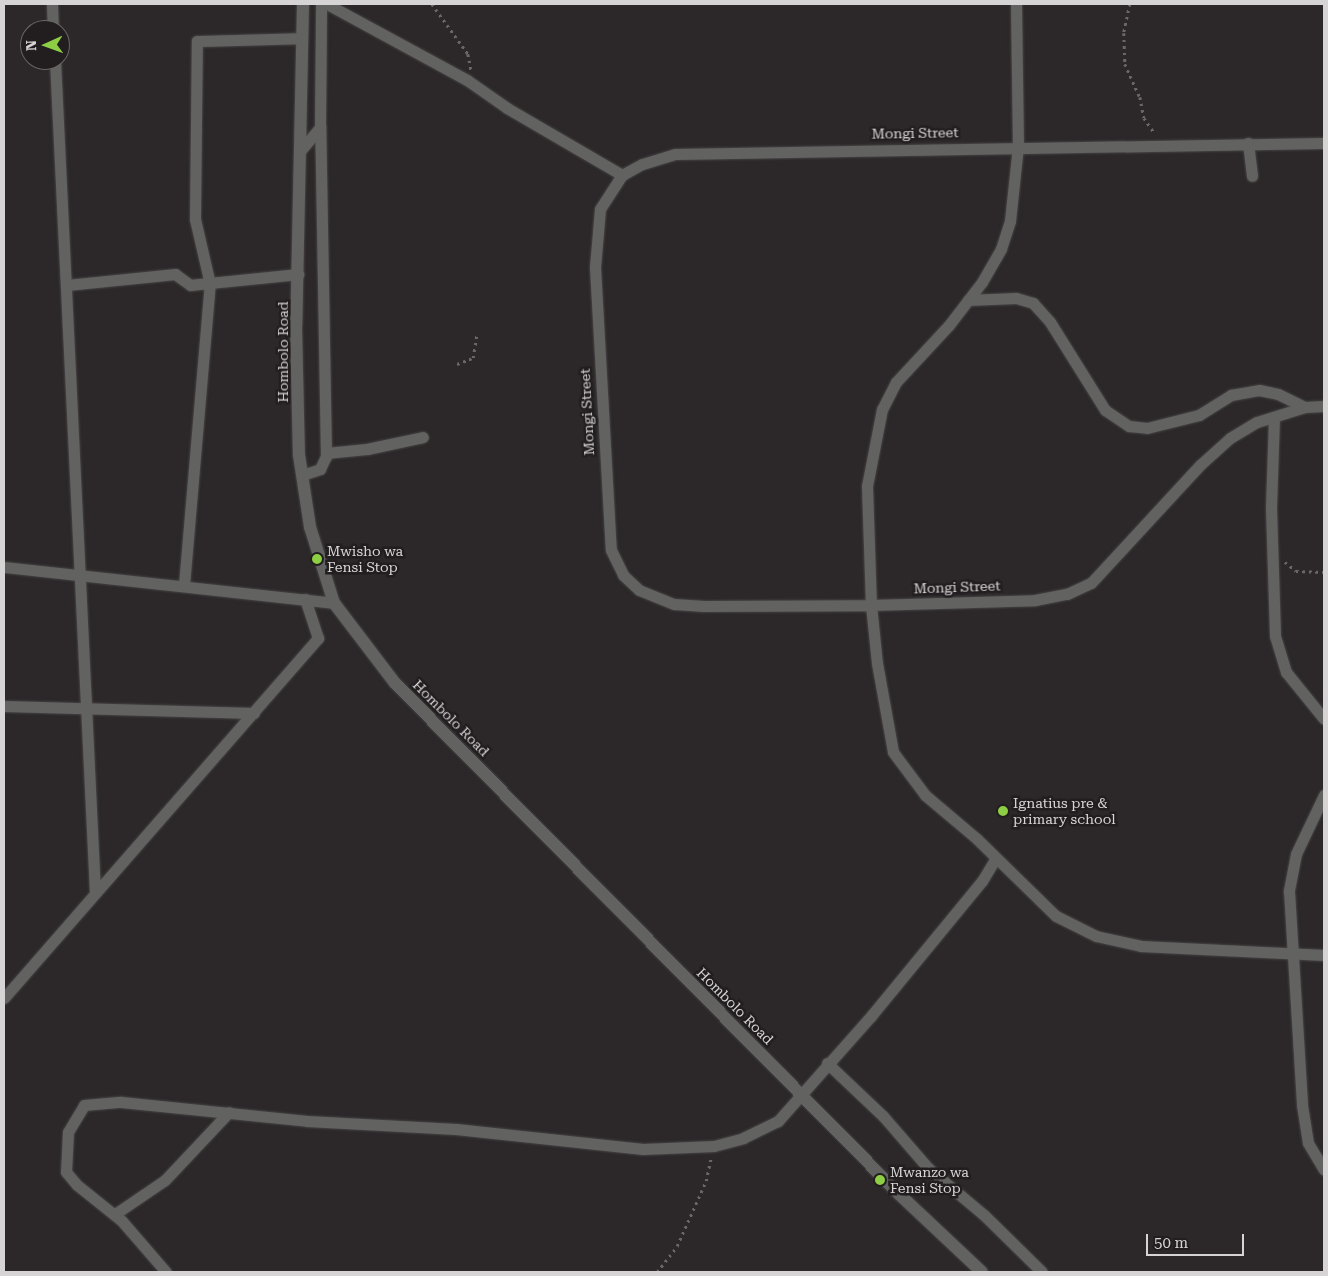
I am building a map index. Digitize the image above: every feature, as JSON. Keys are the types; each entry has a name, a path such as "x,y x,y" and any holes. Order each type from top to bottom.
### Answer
{"street":[{"path":"52,4 53,20"},
{"name":"Hombolo Road","path":"303,4 296,380 302,475 310,528 334,603 395,682 900,1195 982,1272"},
{"path":"302,475 320,469 326,453 320,127 321,4"},
{"path":"327,4 467,80 507,108 622,175"},
{"path":"1016,4 1018,146 1010,221 1001,249 968,300 896,382 882,409 867,486 871,604 877,663 893,752 925,795 1056,916 1096,936 1141,946 1292,955 1324,955"},
{"path":"184,585 210,284 194,219 197,41 302,38"},
{"path":"56,70 82,574 95,892"},
{"path":"301,150 320,127"},
{"path":"1248,143 1252,176"},
{"name":"Mongi Street","path":"1324,143 1018,146 675,154 642,164 622,175 600,209 595,267 611,550 623,575 639,590 674,604 704,606 1034,600 1067,594 1091,583 1200,465 1230,438 1257,422 1305,407 1324,406"},
{"path":"67,285 175,274 190,286 298,274"},
{"path":"968,300 1016,298 1032,303 1050,322 1105,410 1129,426 1147,428 1199,415 1231,395 1258,390 1278,394 1305,407"},
{"path":"1274,418 1272,548 1278,651 1295,686 1324,719"},
{"path":"326,453 367,448 423,437"},
{"path":"4,567 184,585 334,603"},
{"path":"4,998 318,638 305,599"},
{"path":"4,706 254,712"},
{"path":"1324,794 1296,854 1289,891 1302,1105 1308,1143 1324,1170"},
{"path":"166,1272 115,1214 77,1185 66,1172 68,1132 73,1119 84,1106 121,1102 307,1121 456,1129 643,1149 714,1146 763,1130 778,1121 877,1008 982,881 995,859"},
{"path":"827,1063 883,1116 928,1168 984,1215 1042,1272"},
{"path":"115,1214 165,1180 182,1160 214,1132 229,1112"}],"path":[{"path":"432,4 468,54 471,73 467,80"},
{"path":"1130,4 1124,33 1125,64 1140,97 1144,118 1162,144"},
{"path":"457,364 473,358 477,334"},
{"path":"1272,548 1293,570 1324,572"},
{"path":"657,1272 677,1246 706,1182 714,1146"}],"place":[{"name":"Mwisho wa Fensi Stop","path":"317,559"},
{"name":"Ignatius pre & primary school","path":"1003,811"},
{"name":"Mwanzo wa Fensi Stop","path":"880,1180"}]}
